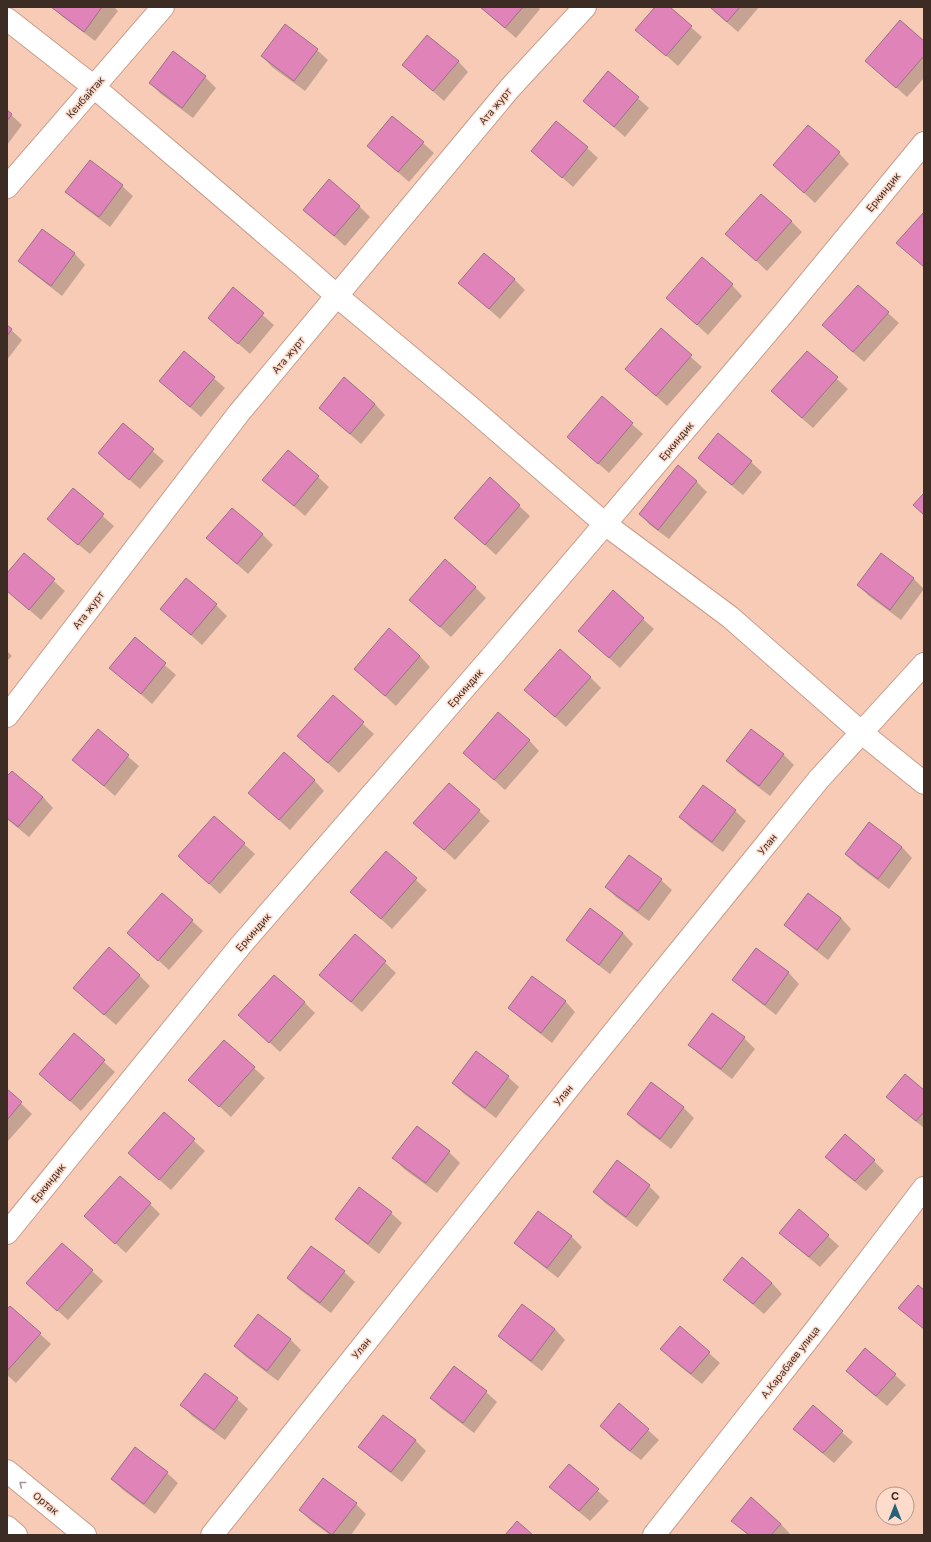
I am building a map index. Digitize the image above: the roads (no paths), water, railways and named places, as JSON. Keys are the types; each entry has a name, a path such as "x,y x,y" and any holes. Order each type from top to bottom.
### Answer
{"street":[{"name":"Кенбайтак","path":"7,187 163,7"},
{"name":"Ата журт","path":"7,716 239,413 510,88 585,7"},
{"path":"7,19 94,87 337,296 470,406 605,524 730,616 862,733 924,783"},
{"name":"Еркиндик","path":"7,1233 241,945 605,524 783,314 924,143"},
{"name":"Улан","path":"212,1535 580,1074 819,779 924,664"},
{"name":"А.Карабаев улица","path":"654,1535 817,1328 924,1188"},
{"name":"Ортак","path":"7,1471 85,1535"},
{"path":"7,1527 16,1535"}]}
